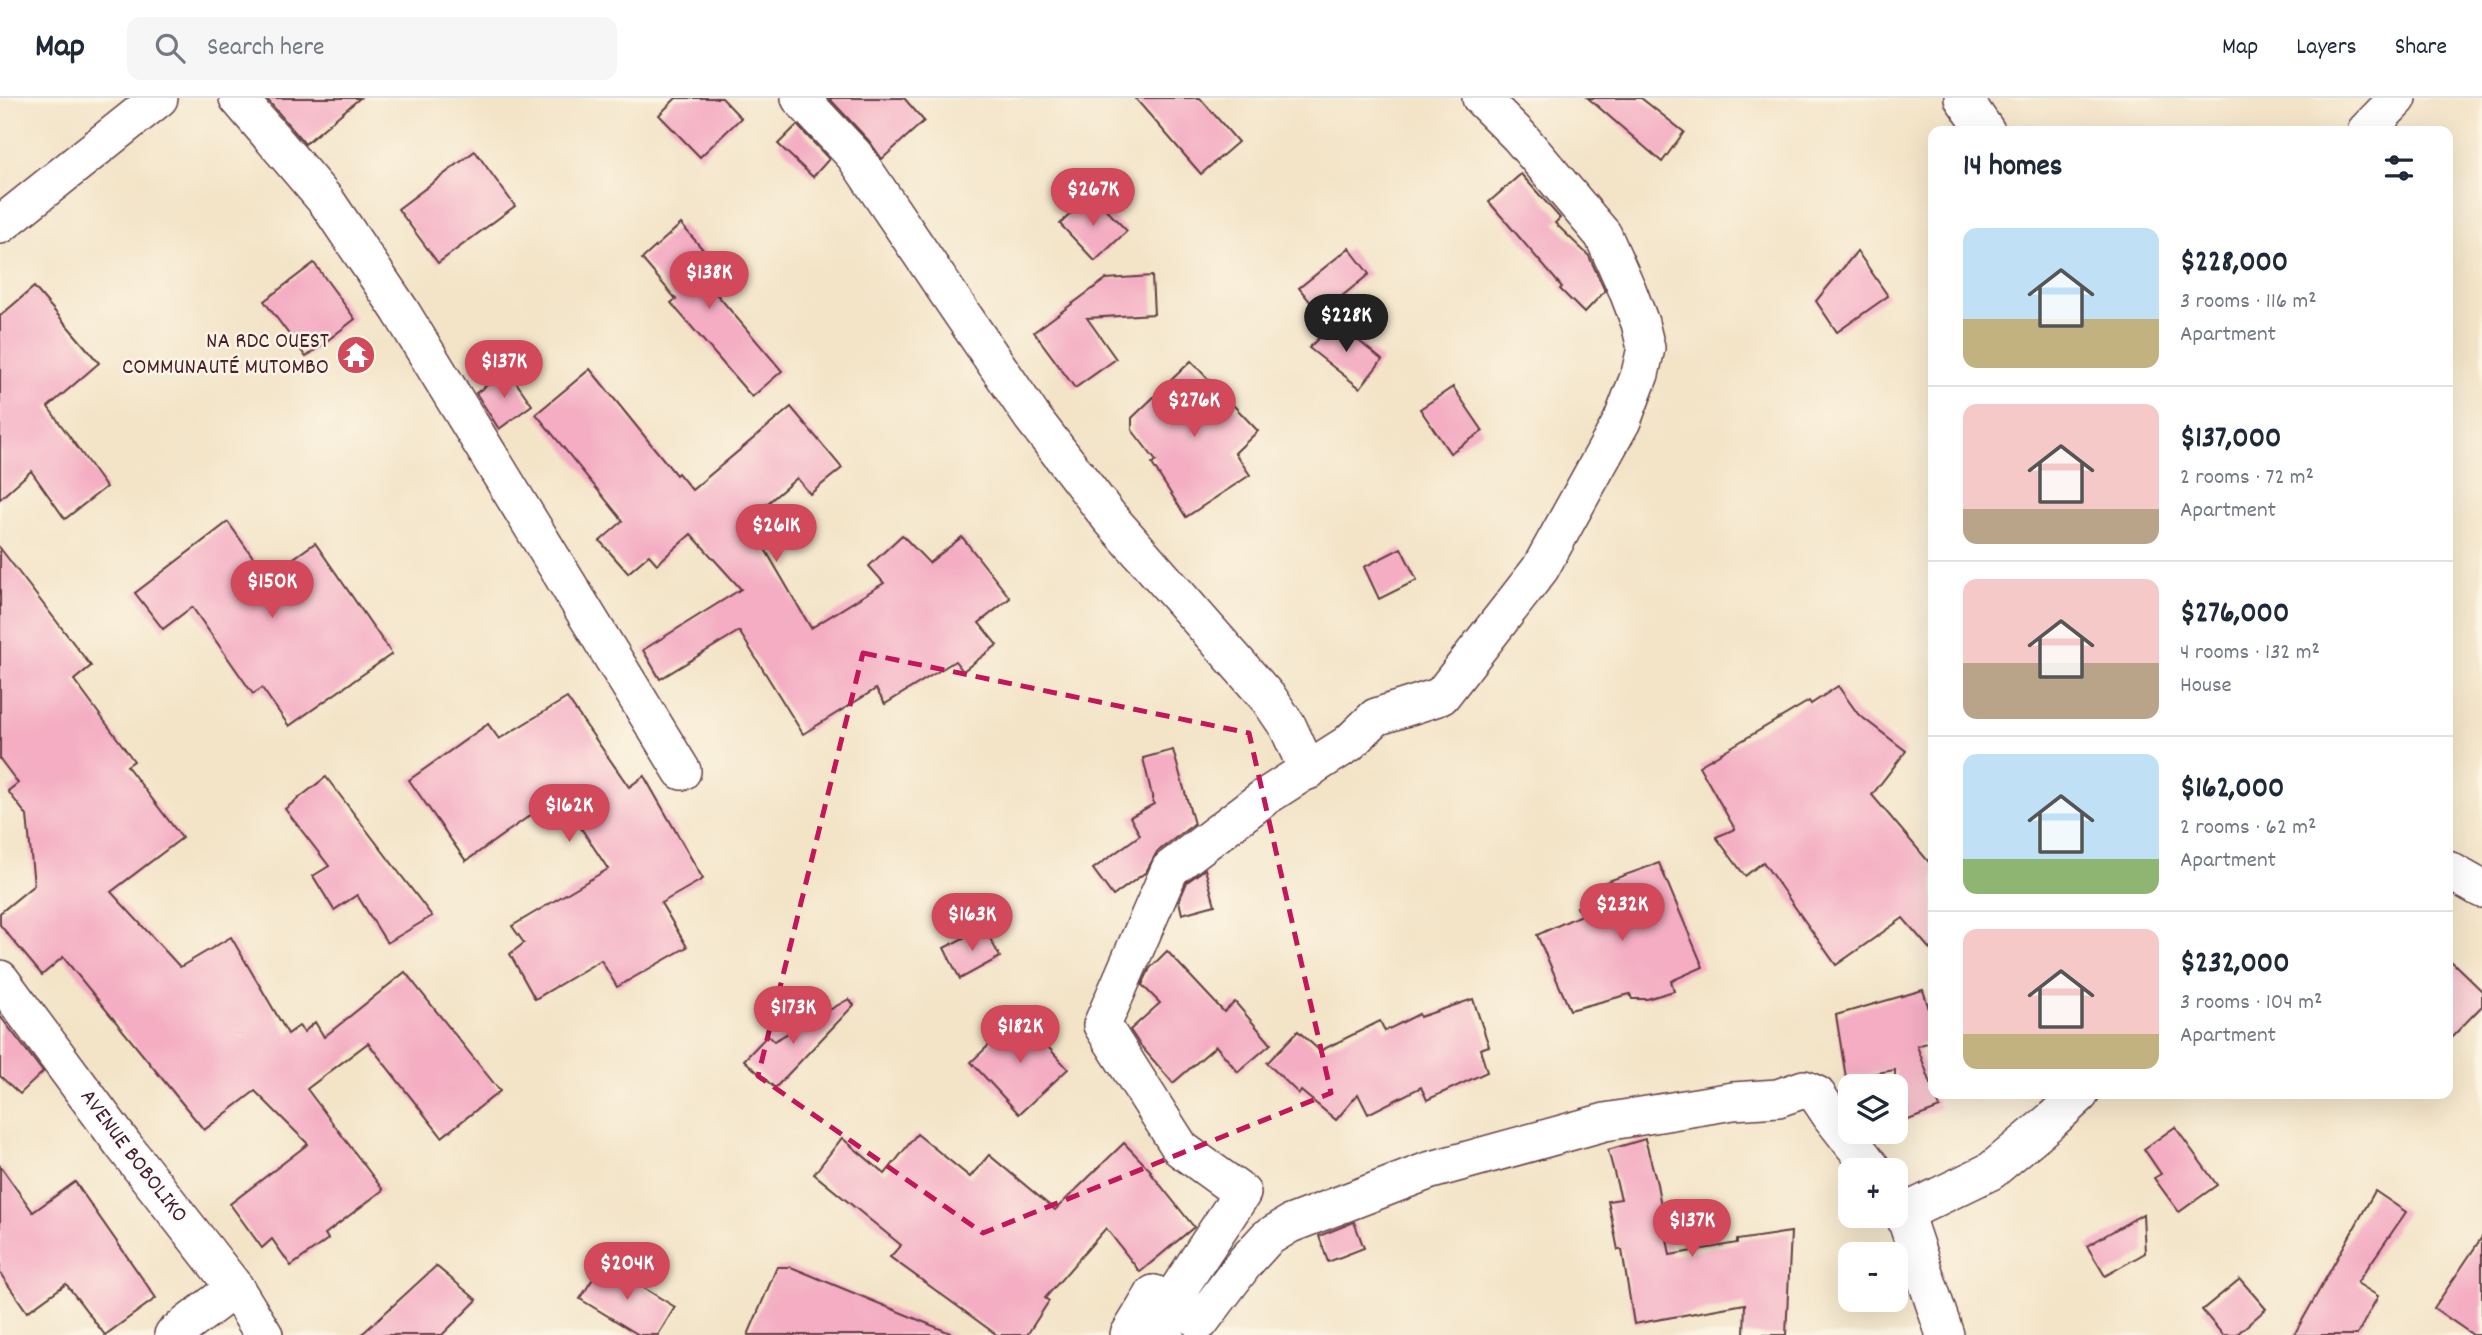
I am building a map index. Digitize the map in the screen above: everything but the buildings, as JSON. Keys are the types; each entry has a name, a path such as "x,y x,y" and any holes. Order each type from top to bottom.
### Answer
{"street":[{"path":"0,225 159,98"},
{"path":"238,98 327,202 400,310 682,771"},
{"path":"800,98 854,155 1032,417 1109,517 1269,699 1288,727 1308,771"},
{"path":"1481,98 1519,136 1603,235 1640,323 1646,348 1640,374 1622,421 1540,569 1441,696 1376,717 1348,744 1265,797 1170,869 1102,1026 1181,1149 1242,1193 1174,1296 1200,1322 1267,1238 1290,1224 1428,1171 1605,1122 1733,1101 1778,1098 1804,1089 1817,1095 1864,1158"},
{"path":"1963,98 1983,126"},
{"path":"2371,126 2398,98"},
{"path":"2453,873 2482,888"},
{"name":"AVENUE BOBOLIKO","path":"0,979 124,1146 235,1288 264,1335"},
{"path":"1908,1203 1991,1171 2075,1099"},
{"path":"1907,1228 1945,1335"},
{"path":"173,1335 235,1288"},
{"path":"1129,1335 1154,1294 1165,1335"}],"highlighted area":[{"path":"863,653 1249,733 1331,1093 983,1233 758,1076"}],"place":[{"name":"NA RDC OUEST COMMUNAUTÉ MUTOMBO","path":"356,355"}]}
